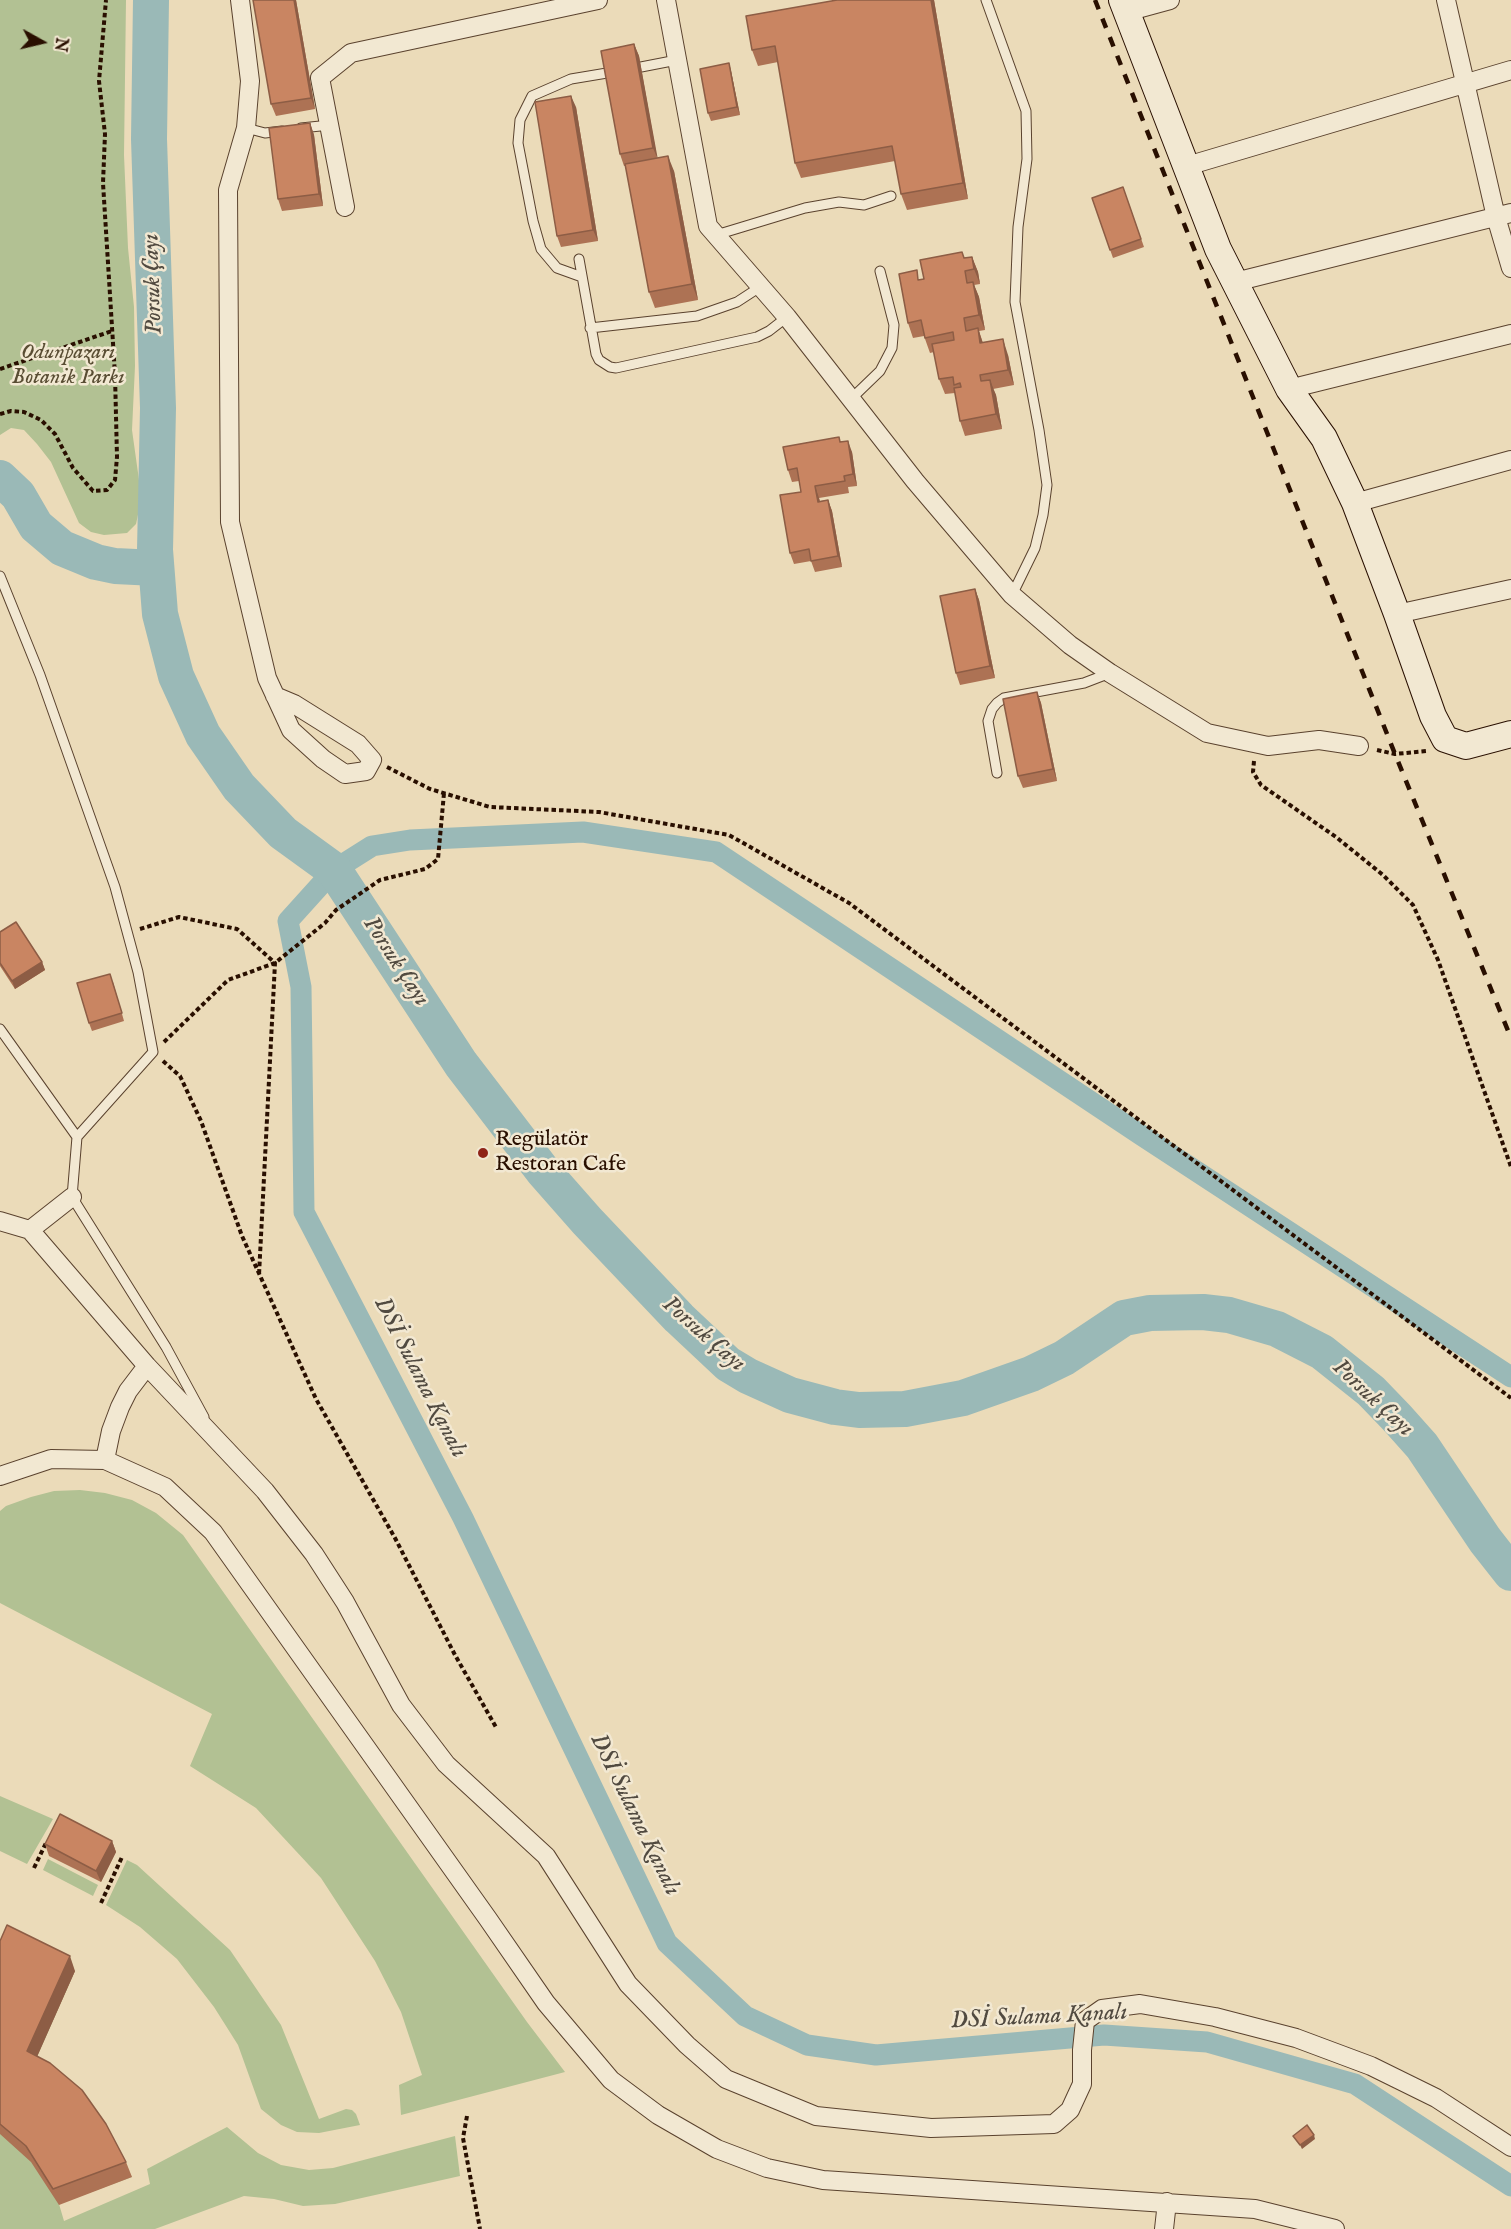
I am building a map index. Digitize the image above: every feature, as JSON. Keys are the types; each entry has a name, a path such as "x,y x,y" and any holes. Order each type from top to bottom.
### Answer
{"street":[{"path":"240,0 250,81 246,128 228,190 230,522 267,678 275,696 291,730 323,759 345,774 366,771 372,760 358,744 294,704 275,696"},
{"path":"345,207 320,78 351,53 598,0"},
{"path":"666,0 708,226 787,317 951,525 1012,595 1070,645 1110,673 1208,733 1268,746 1319,740 1359,746"},
{"path":"1170,0 1124,6 1218,249 1289,389 1324,438 1355,503 1433,716 1445,739 1466,746 1511,734"},
{"path":"1446,0 1464,83 1503,215 1511,268"},
{"path":"1187,166 1511,70"},
{"path":"1235,282 1503,215"},
{"path":"1289,389 1511,334"},
{"path":"1355,503 1511,460"},
{"path":"1397,614 1511,589"},
{"path":"30,1230 72,1197"},
{"path":"0,1221 30,1230 147,1366 265,1491 314,1554 345,1602 401,1705 446,1764 546,1856 628,1984 687,2045 726,2079 816,2116 931,2128 1054,2124 1070,2110 1082,2084 1085,2021 1102,2009 1140,2004 1215,2017 1296,2038 1371,2066 1436,2098 1511,2147"},
{"path":"105,1460 111,1431 120,1407 128,1391 147,1366"},
{"path":"0,1476 51,1459 105,1460 165,1487 213,1532 546,2003 611,2080 658,2115 717,2149 767,2168 823,2180 1255,2209 1335,2229"},
{"path":"1164,2229 1167,2202"}],"lane":[{"path":"986,0 1026,111 1028,159 1018,227 1016,302 1038,420 1047,486 1035,548 1012,595"},
{"path":"641,67 677,60"},
{"path":"582,277 557,268 541,249 533,221 518,143 520,120 532,96 571,79 606,73"},
{"path":"246,128 265,133 330,125"},
{"path":"716,235 805,208 839,202 864,205 891,196"},
{"path":"579,259 596,354 599,360 610,367 616,368 757,337 769,332 787,317"},
{"path":"851,399 880,371 892,348 894,325 880,271"},
{"path":"590,328 697,316 737,302 760,287"},
{"path":"0,576 40,675 115,887 138,972 153,1052 77,1137 72,1197 166,1347 212,1433"},
{"path":"997,773 987,721 997,702 1004,698 1084,683 1110,673"},
{"path":"0,1029 77,1137"}],"path":[{"path":"0,414 11,411 24,412 41,420 55,434 73,468 93,491 107,490 115,480 117,457 104,183 105,134 99,81 106,27 106,0"},
{"path":"0,369 112,331"},
{"path":"1256,742 1253,772 1261,785 1336,837 1383,875 1413,905 1438,960 1511,1167"},
{"path":"1359,746 1395,754 1431,750"},
{"path":"372,760 430,789 490,807 599,812 729,835 839,897 1511,1398"},
{"path":"444,793 438,859 425,869 380,880 336,910 275,963 228,980 153,1052 180,1076 201,1121 242,1236 316,1399 395,1538 455,1655 497,1729"},
{"path":"128,933 179,917 237,929 275,963"},
{"path":"259,1275 275,963"},
{"path":"34,1868 48,1840"},
{"path":"101,1903 122,1857"},
{"path":"467,2116 463,2138 480,2229"}],"green space":[{"name":"Odunpazarı Botanik Parkı","path":"0,0 126,0 124,155 128,248 134,307 135,366 132,430 139,480 139,510 136,524 127,533 104,535 91,532 79,523 51,462 37,444 24,430 11,428 0,435"},
{"path":"80,1490 132,1500 156,1513 183,1535 527,2022 565,2072 401,2115 399,2085 422,2075 401,2012 375,1961 321,1878 256,1808 190,1766 212,1714 0,1603 0,1511 6,1506 31,1497 54,1491"},
{"path":"0,1796 53,1819 27,1864 0,1851"},
{"path":"48,1859 98,1885 93,1896 43,1870"},
{"path":"127,1860 137,1865 230,1950 281,2025 319,2119 346,2109 356,2114 360,2125 319,2133 297,2132 281,2125 261,2109 238,2045 214,2007 177,1959 140,1927 106,1905"},
{"path":"0,1969 75,1971 33,2066 111,2139 132,2177 59,2204 64,2221 150,2184 147,2169 227,2127 258,2153 281,2165 309,2170 333,2168 455,2136 460,2176 335,2204 303,2206 274,2199 244,2196 155,2229 0,2229"}],"building":[{"path":"253,0 294,0 311,98 271,104"},
{"path":"837,0 931,0 963,183 901,194 892,146 795,163 775,46 752,50 746,16"},
{"path":"634,44 653,148 620,154 601,51"},
{"path":"729,63 737,107 708,113 700,69"},
{"path":"571,96 593,230 557,236 535,102"},
{"path":"310,123 319,194 278,199 269,128"},
{"path":"668,156 692,284 649,292 625,164"},
{"path":"1123,187 1141,239 1110,250 1092,198"},
{"path":"962,252 964,258 972,257 974,269 965,271 967,283 973,282 979,315 964,318 966,331 978,328 980,343 1003,339 1008,370 980,375 981,381 990,380 996,414 960,421 954,388 961,387 960,383 954,385 953,377 939,379 932,344 954,340 953,332 925,338 921,320 908,323 899,274 917,270 918,280 924,279 920,260"},
{"path":"839,437 840,442 848,441 853,474 844,476 845,481 815,486 818,502 828,500 838,556 811,561 809,549 790,553 780,495 801,492 797,468 788,470 783,447"},
{"path":"975,589 990,666 956,673 940,596"},
{"path":"1037,692 1053,769 1018,776 1003,699"},
{"path":"16,922 42,962 12,981 0,963 0,932"},
{"path":"110,974 122,1013 89,1023 77,983"},
{"path":"60,1814 112,1841 96,1871 45,1844"},
{"path":"7,1925 70,1956 27,2051 50,2063 82,2090 106,2124 126,2162 53,2189 26,2146 0,2124 0,1941"},
{"path":"1307,2125 1314,2135 1300,2145 1293,2136"}],"waterway":[{"name":"Porsuk Çayı","path":"151,0 149,139 158,408 155,550 160,614 176,676 203,735 239,787 283,833 334,870 461,1064 543,1171 679,1318 728,1364 790,1395 835,1407 859,1410 905,1409 963,1398 1031,1374 1064,1358 1124,1318 1150,1313 1203,1312 1229,1315 1277,1329 1322,1352 1371,1391 1397,1418 1422,1446 1485,1540 1511,1573"},
{"name":"Porsuk Çayı","path":"0,478 18,495 36,526 62,548 96,562 115,566 156,568"},
{"name":"DSİ Sulama Kanalı","path":"1511,1377 1141,1135 716,852 583,832 410,840 372,846 334,870 288,921 301,987 304,1212 463,1518 667,1943 745,2016 807,2045 876,2055 1104,2035 1207,2042 1355,2084 1511,2186"}],"railway":[{"path":"1095,0 1395,754 1511,1038"}],"place":[{"name":"Regülatör Restoran Cafe","path":"483,1153"}]}
